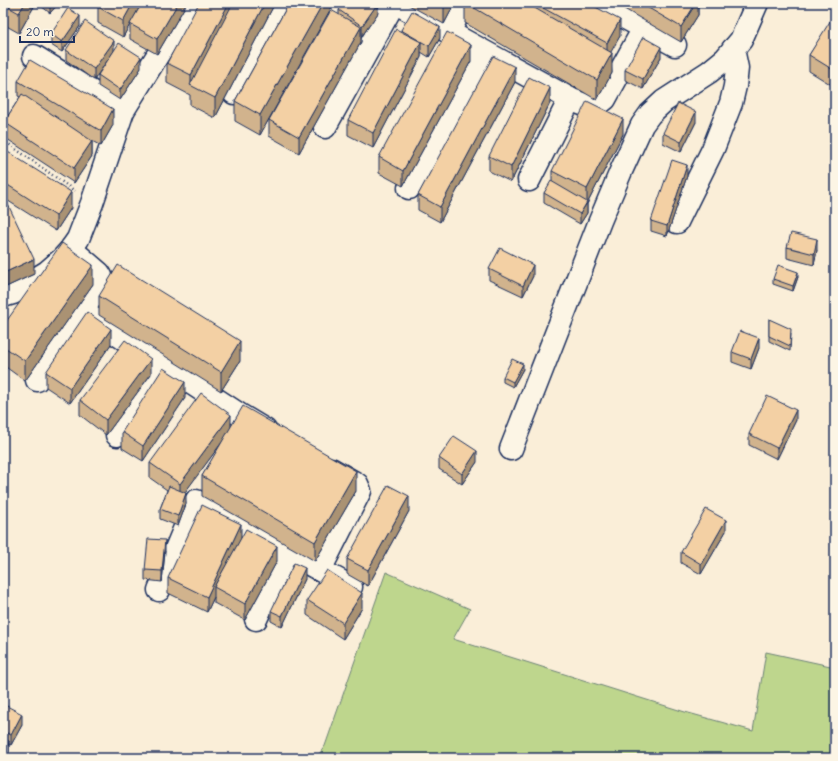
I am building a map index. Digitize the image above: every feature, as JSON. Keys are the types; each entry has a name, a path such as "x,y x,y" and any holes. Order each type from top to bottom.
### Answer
{"street":[{"path":"3,296 13,293 47,272 71,249 83,228 123,111 190,3"},
{"path":"234,93 284,3"},
{"path":"325,126 395,3 570,99 588,106 595,106 605,99 644,28"},
{"path":"449,32 464,3"},
{"path":"598,3 675,45"},
{"path":"511,449 600,221 642,125 650,114 664,101 709,72 725,59 742,40 757,3"},
{"path":"677,222 712,149 731,103 737,68 733,49"},
{"path":"409,188 485,53"},
{"path":"34,56 123,111"},
{"path":"529,180 570,99"},
{"path":"37,380 83,312 100,283 101,276 99,273 71,249"},
{"path":"83,312 240,415 282,439"},
{"path":"117,435 163,364"},
{"path":"230,435 240,415"},
{"path":"316,460 357,484 360,490 320,570"},
{"path":"159,590 196,501 206,481"},
{"path":"196,501 362,593"},
{"path":"256,619 287,551"}],"path":[{"path":"3,140 92,203"}],"green space":[{"path":"386,572 470,609 453,639 685,712 753,731 766,652 835,667 835,758 316,758 325,746"}],"building":[{"path":"3,3 25,3 19,13"},
{"path":"44,3 55,3 50,8"},
{"path":"100,3 133,3 123,21 98,7"},
{"path":"142,3 178,3 157,39 130,24"},
{"path":"199,3 229,3 191,75 167,63"},
{"path":"233,3 265,3 215,98 190,85"},
{"path":"289,3 323,3 260,115 235,101"},
{"path":"344,3 378,3 362,26 339,10"},
{"path":"466,3 526,3 612,53 597,80"},
{"path":"534,3 588,3 620,20 607,43"},
{"path":"640,3 696,3 681,27"},
{"path":"68,8 80,16 62,42 51,34"},
{"path":"331,10 361,27 299,137 269,120"},
{"path":"412,11 440,27 429,46 401,30"},
{"path":"834,15 835,16 835,71 809,55"},
{"path":"85,21 114,41 94,69 66,50"},
{"path":"396,29 421,42 373,133 348,120"},
{"path":"447,32 471,45 403,171 379,157"},
{"path":"643,37 661,47 643,79 625,70"},
{"path":"119,43 141,57 120,90 98,75"},
{"path":"493,56 515,67 440,207 418,195"},
{"path":"30,60 113,109 101,131 18,81"},
{"path":"529,77 550,88 511,167 489,156"},
{"path":"22,94 92,141 74,168 4,122"},
{"path":"587,101 623,119 587,189 552,171"},
{"path":"678,103 696,112 681,142 663,133"},
{"path":"3,149 71,192 56,216 3,182"},
{"path":"672,160 687,165 667,226 651,221"},
{"path":"551,181 587,202 580,214 544,193"},
{"path":"3,194 34,259 6,272 3,265"},
{"path":"791,233 817,239 814,254 787,247"},
{"path":"62,243 93,265 25,361 3,346 3,326"},
{"path":"500,248 533,265 523,286 489,269"},
{"path":"118,265 240,341 221,372 99,296"},
{"path":"778,265 798,272 793,286 773,279"},
{"path":"87,312 111,329 70,388 46,372"},
{"path":"769,319 791,329 790,346 769,336"},
{"path":"740,331 759,338 751,359 732,352"},
{"path":"125,340 151,359 106,420 80,400"},
{"path":"512,359 523,364 513,382 503,377"},
{"path":"163,368 185,382 143,446 122,432"},
{"path":"201,393 231,415 180,484 150,463"},
{"path":"767,396 796,410 777,448 749,434"},
{"path":"243,406 356,471 315,542 202,476"},
{"path":"454,436 477,451 462,474 439,458"},
{"path":"388,485 409,496 368,570 347,559"},
{"path":"169,486 186,493 178,516 160,509"},
{"path":"202,505 241,524 207,597 168,578"},
{"path":"706,509 726,520 701,564 681,552"},
{"path":"246,529 277,546 245,604 214,587"},
{"path":"148,539 165,540 162,571 145,570"},
{"path":"294,563 305,568 282,616 271,611"},
{"path":"327,570 362,593 343,623 307,600"},
{"path":"3,704 22,714 11,735 3,731"},
{"path":"3,739 9,741 3,757"}]}
